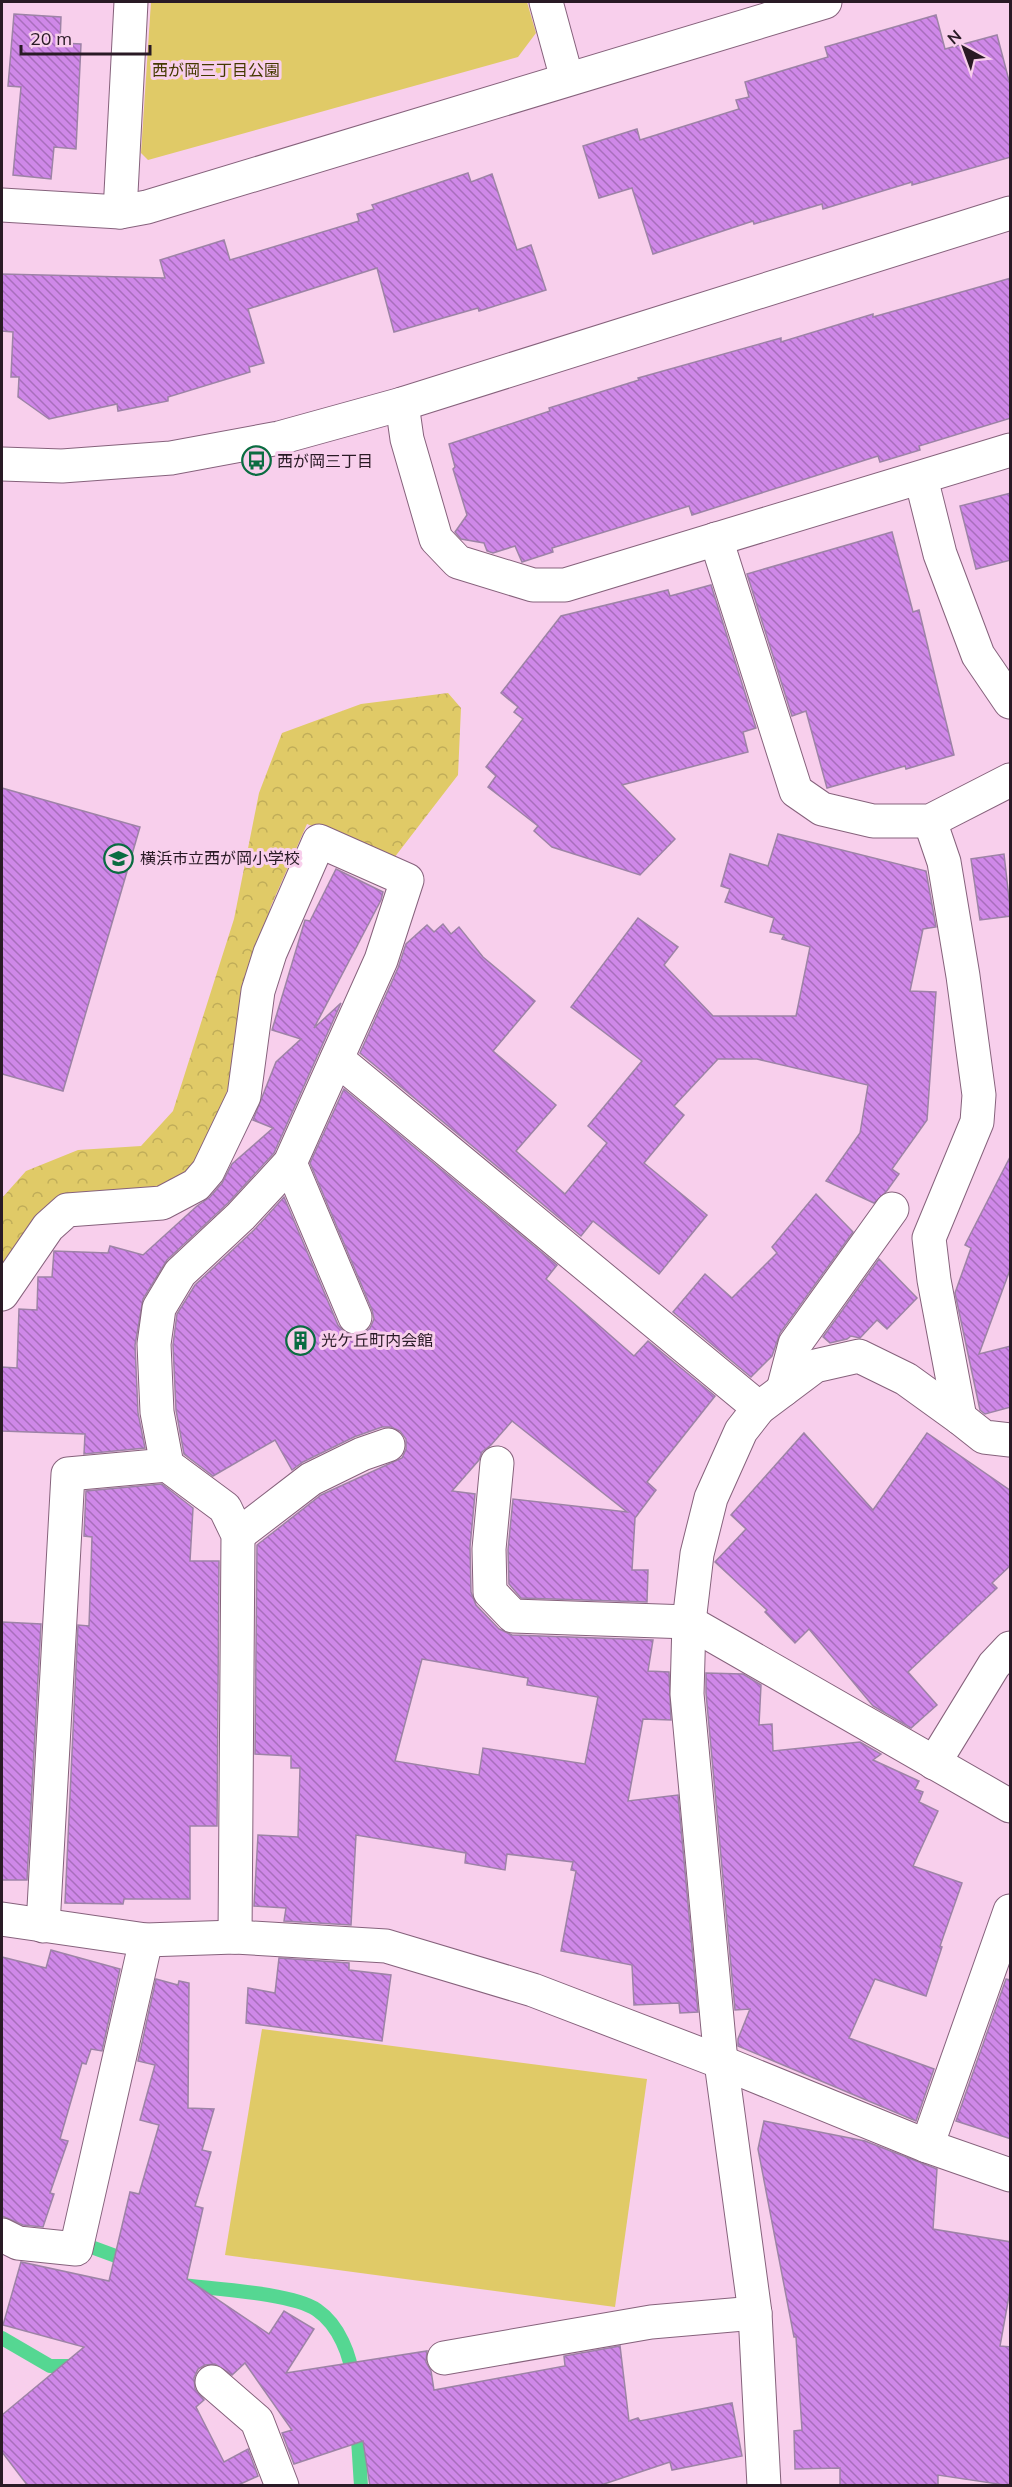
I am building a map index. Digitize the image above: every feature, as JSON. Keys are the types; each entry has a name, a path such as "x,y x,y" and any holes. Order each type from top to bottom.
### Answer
{"street":[{"path":"120,212 131,2"},
{"path":"546,2 567,79"},
{"path":"2,205 120,212 147,207 567,79 772,9 825,2"},
{"path":"2,464 62,466 171,458 279,438 402,404 1011,213"},
{"path":"402,404 407,439 436,539 458,562 533,585 565,585 1011,450"},
{"path":"921,478 940,554 978,655 1011,702"},
{"path":"716,538 796,791 822,809 873,821 930,821 1011,780"},
{"path":"930,821 944,862 963,976 979,1095 977,1122 929,1238 934,1280 960,1418"},
{"path":"2,1294 48,1227 67,1210 162,1203 196,1185 208,1171 244,1096 258,991 270,953 319,841 407,880 381,960 290,1163 241,1216 180,1273 159,1308 154,1344 157,1412 167,1465"},
{"path":"337,1059 771,1399"},
{"path":"290,1163 354,1317"},
{"path":"771,1399 795,1344 892,1209"},
{"path":"757,2484 755,2313 721,2062 687,1694 688,1622 696,1554 711,1498 741,1431 771,1399 816,1366 859,1356 906,1379 984,1437 1011,1440"},
{"path":"238,1535 311,1479 362,1454 388,1445"},
{"path":"496,1463 489,1549 490,1592 513,1616 688,1622 1011,1806"},
{"path":"43,1926 68,1474 167,1465 225,1508 238,1535 235,1937"},
{"path":"934,1762 994,1665 1011,1648"},
{"path":"927,2146 1011,1911"},
{"path":"2,1919 146,1940 235,1937 386,1946 533,1990 721,2062 927,2146 1011,2175"},
{"path":"2,2235 18,2242 76,2249 146,1940"},
{"path":"444,2358 651,2322 755,2313"},
{"path":"212,2382 257,2421 282,2486"}],"green space":[{"name":"西が岡三丁目公園","path":"151,2 527,2 536,33 518,57 148,160 141,153"},
{"path":"448,693 461,708 458,775 394,858 307,824 271,906 244,995 232,1072 218,1125 192,1168 163,1194 119,1194 2,1274 2,1198 26,1171 78,1150 141,1146 173,1111 234,919 259,793 282,733 361,704"},
{"path":"262,2029 647,2079 615,2307 225,2255"}],"building":[{"path":"14,14 61,17 60,43 81,44 76,149 54,147 51,179 13,175 21,87 8,86"},
{"path":"936,15 945,49 997,35 1011,88 1011,157 912,185 912,182 823,209 822,204 754,224 753,221 653,254 632,188 599,198 583,146 637,129 640,140 739,109 736,100 749,97 745,82 828,57 825,47"},
{"path":"468,173 471,182 492,174 517,250 531,245 546,290 479,311 478,308 394,332 377,268 248,309 264,363 249,367 250,372 168,397 168,401 118,411 117,404 49,419 18,397 19,377 11,377 13,332 2,331 2,274 165,278 160,260 224,240 230,260 359,221 357,214 374,209 372,205"},
{"path":"1011,278 1011,418 919,446 920,450 880,462 878,456 692,515 689,506 552,548 553,552 522,562 515,546 493,553 487,551 484,543 461,539 455,532 467,515 453,469 455,467 449,444 550,411 549,408 639,380 638,378 781,338 781,342 873,314 873,317"},
{"path":"1011,493 1011,560 976,569 960,506"},
{"path":"892,532 913,612 919,610 954,755 827,788 806,711 792,716 747,574"},
{"path":"711,585 756,728 743,732 748,752 622,785 675,839 640,875 552,847 534,831 538,826 488,787 496,776 486,767 523,719 514,712 518,707 501,693 561,616 668,590 670,596"},
{"path":"2,788 140,827 63,1091 2,1074"},
{"path":"778,834 926,871 936,927 923,929 910,991 936,992 927,1120 892,1169 899,1174 886,1192 874,1203 826,1181 860,1133 868,1085 757,1059 718,1059 674,1106 684,1115 644,1163 707,1215 659,1274 593,1221 581,1236 360,1053 398,968 406,944 427,925 434,932 443,924 451,934 459,927 483,957 535,1001 493,1051 556,1105 516,1151 565,1194 607,1143 588,1126 642,1061 571,1007 638,918 678,947 664,965 713,1016 796,1016 810,947 782,939 784,935 770,932 774,918 725,902 730,889 721,886 730,854 768,866"},
{"path":"1004,854 1011,916 980,920 971,859"},
{"path":"336,869 383,892 381,900 314,1028 341,1003 274,1153 228,1203 167,1260 143,1299 135,1345 138,1413 145,1448 84,1454 85,1434 2,1431 2,1367 17,1368 19,1309 37,1310 38,1277 52,1277 54,1251 108,1253 110,1246 143,1255 210,1197 222,1183 232,1164 273,1128 253,1120 276,1062 301,1039 272,1030 305,920 310,921"},
{"path":"344,1089 557,1265 546,1279 634,1356 648,1341 715,1396 647,1482 656,1490 635,1518 632,1570 648,1570 647,1602 521,1598 509,1584 508,1550 513,1499 627,1512 512,1421 482,1452 479,1460 452,1491 475,1494 470,1547 471,1592 476,1605 499,1629 512,1635 653,1640 648,1671 669,1672 671,1720 643,1719 628,1801 678,1795 698,2012 680,2013 679,2003 634,2005 632,1965 561,1951 576,1871 571,1870 573,1862 507,1854 505,1870 465,1863 466,1853 356,1835 351,1925 284,1921 286,1908 254,1906 258,1835 298,1837 300,1768 291,1768 291,1756 255,1754 257,1545 321,1495 402,1458 406,1449 406,1439 400,1431 391,1427 382,1427 354,1437 303,1462 292,1470 275,1440 213,1476 184,1454 176,1410 173,1345 177,1314 195,1285 254,1230 284,1197 338,1325 344,1332 353,1336 363,1334 370,1328 374,1319 372,1310 310,1163","holes":["422,1659 528,1678 527,1685 598,1697 585,1764 483,1748 479,1775 395,1761"]},
{"path":"1011,1155 1011,1267 979,1354 1011,1346 1011,1407 985,1414 980,1410 955,1293 971,1248 965,1245"},
{"path":"816,1194 853,1232 780,1333 772,1356 751,1377 673,1312 705,1274 732,1298 777,1253 772,1247"},
{"path":"879,1259 917,1298 887,1329 877,1320 860,1338 851,1336 830,1343 823,1337"},
{"path":"804,1433 873,1510 927,1433 1011,1491 1011,1565 992,1583 997,1588 908,1672 937,1705 911,1728 873,1706 809,1629 795,1643 765,1612 767,1610 715,1562 746,1529 731,1515"},
{"path":"162,1484 193,1508 190,1561 219,1561 217,1826 190,1826 190,1899 124,1899 123,1904 65,1903 78,1625 89,1626 92,1537 84,1536 86,1491"},
{"path":"2,1622 41,1624 27,1880 2,1880"},
{"path":"706,1673 743,1674 761,1685 759,1725 772,1724 773,1751 860,1742 881,1754 873,1760 919,1781 915,1789 923,1792 919,1802 938,1811 913,1866 962,1883 940,1946 942,1947 926,1996 875,1979 849,2038 934,2069 916,2121 738,2046 738,2039 750,2009 735,2010"},
{"path":"51,1950 120,1969 102,2051 91,2049 86,2064 82,2063 60,2139 68,2141 50,2193 54,2194 43,2227 23,2225 2,2216 2,1957 46,1968"},
{"path":"279,1958 349,1963 349,1970 391,1975 382,2041 246,2023 248,1988 275,1993"},
{"path":"156,1979 178,1985 179,1981 189,1983 188,2108 214,2109 202,2150 211,2152 195,2206 203,2208 187,2279 269,2334 284,2311 314,2329 286,2373 427,2351 426,2362 431,2371 434,2390 565,2366 564,2356 620,2346 629,2421 638,2418 640,2421 732,2403 742,2456 672,2470 670,2462 598,2486 370,2486 363,2441 294,2464 282,2433 292,2430 245,2363 232,2375 215,2364 205,2365 198,2369 194,2378 195,2389 204,2400 196,2407 224,2462 248,2449 258,2476 236,2486 28,2486 2,2452 2,2415 84,2347 3,2325 21,2262 109,2281 130,2192 139,2194 159,2125 140,2120 155,2065 138,2061"},
{"path":"1006,1979 1011,1980 1011,2139 956,2121"},
{"path":"764,2121 865,2141 937,2169 933,2229 1011,2242 1011,2285 1000,2346 1011,2347 1011,2486 938,2475 938,2486 840,2486 840,2468 795,2469 794,2431 802,2430 796,2337 794,2337 758,2149"}],"waterway":[{"path":"94,2248 132,2262"},
{"path":"182,2285 290,2299 317,2310 338,2332 350,2361 353,2381"},
{"path":"2,2338 50,2366 79,2366"},
{"path":"357,2424 361,2486"}],"place":[{"name":"西が岡三丁目","path":"256,461"},
{"name":"横浜市立西が岡小学校","path":"119,858"},
{"name":"光ケ丘町内会館","path":"300,1340"}]}
